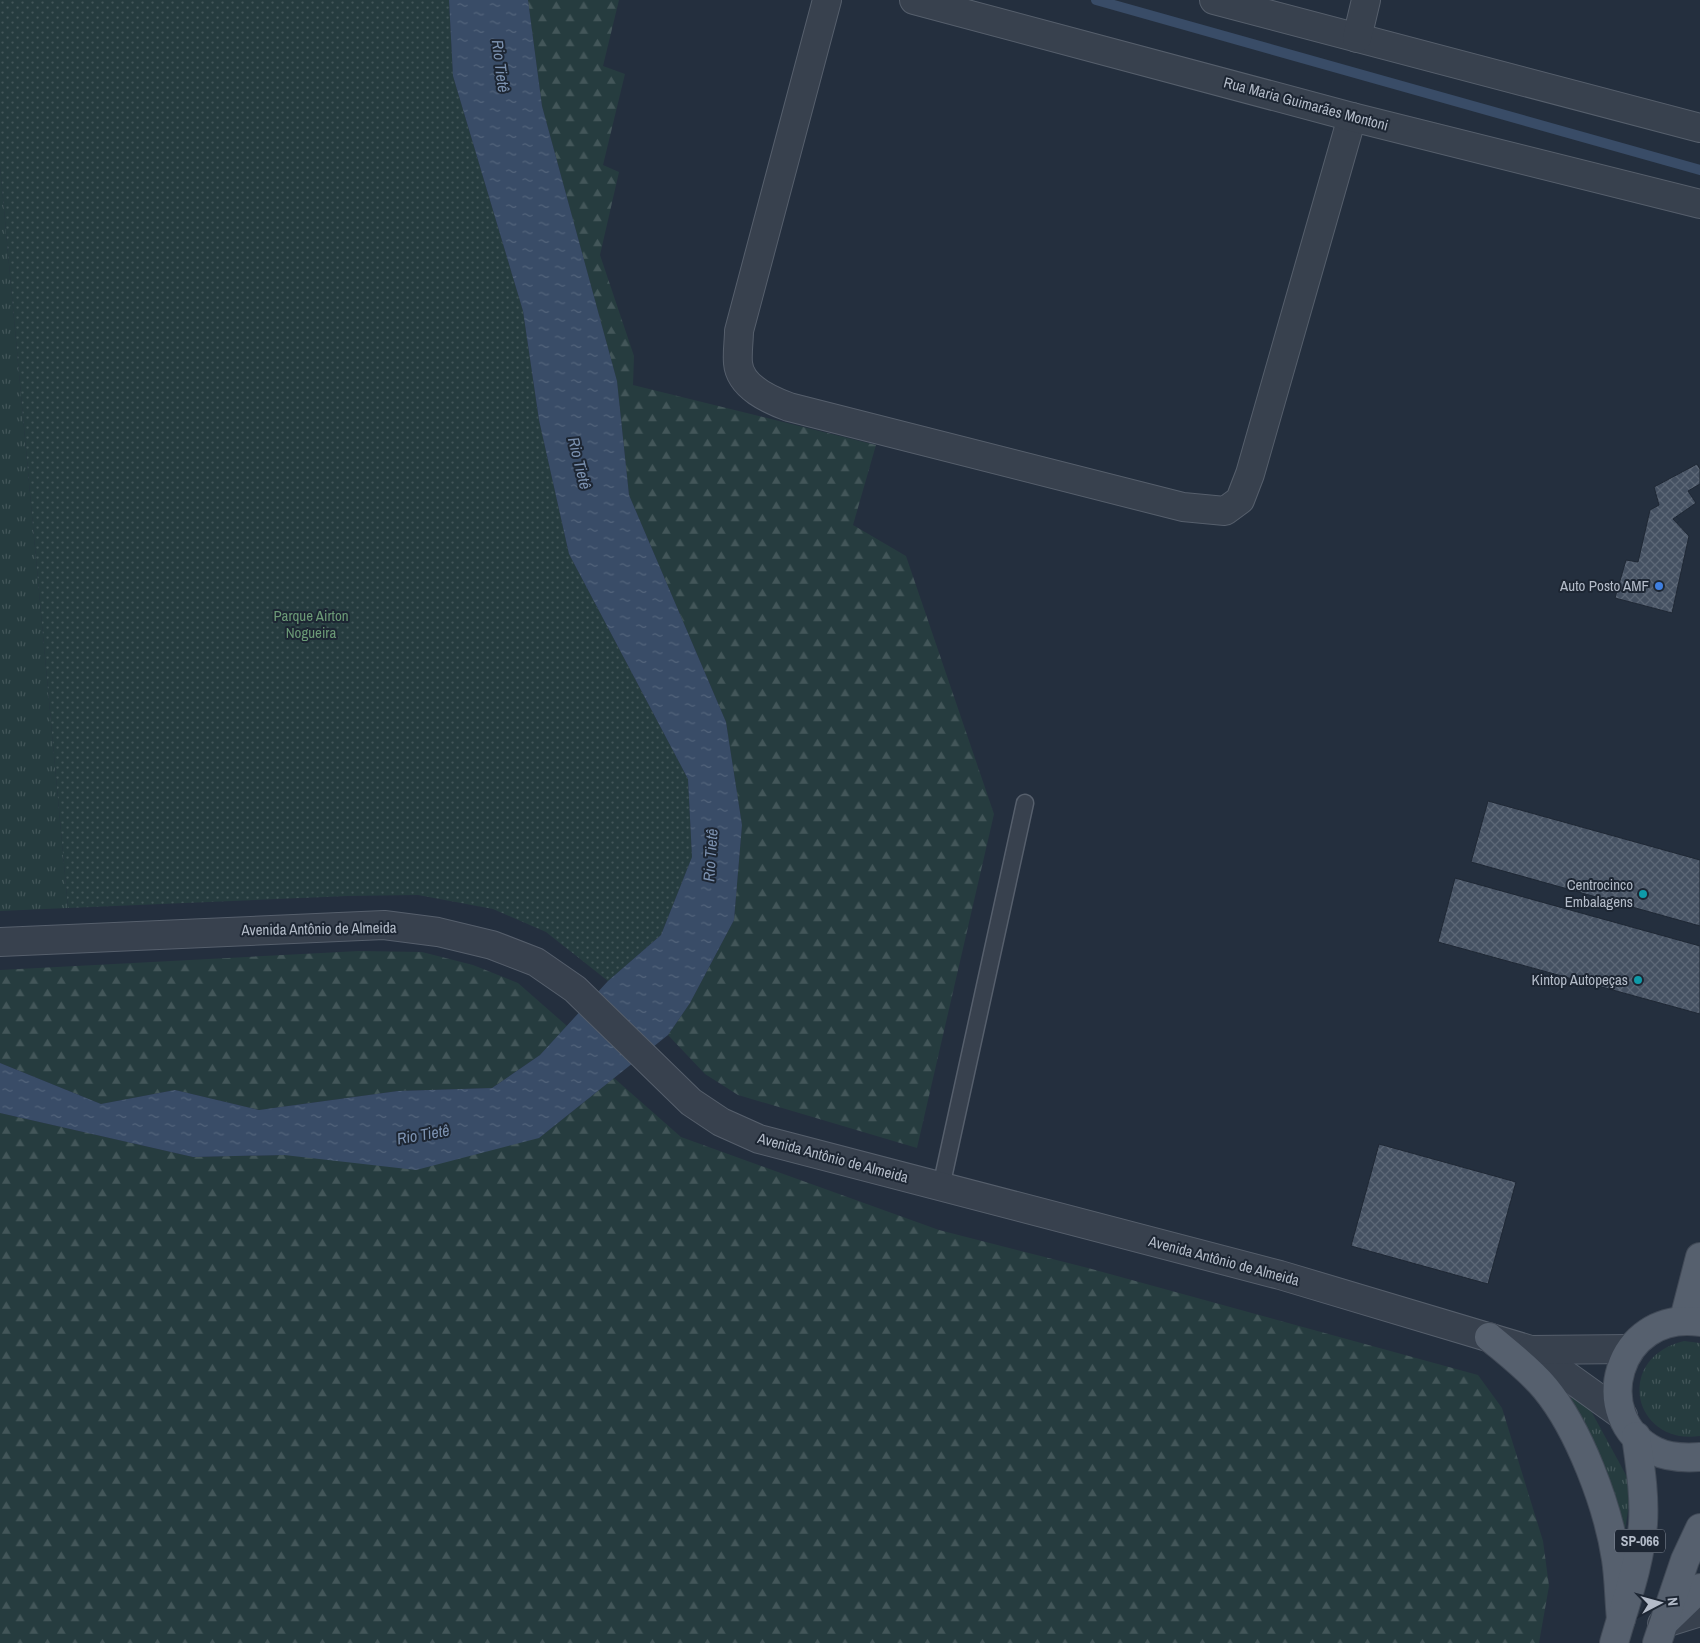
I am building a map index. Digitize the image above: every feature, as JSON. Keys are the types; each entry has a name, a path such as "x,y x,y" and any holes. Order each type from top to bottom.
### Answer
{"main road":[{"path":"1700,1257 1692,1320 1663,1324 1645,1333 1630,1349 1620,1370 1618,1393 1629,1426 1655,1451 1678,1458 1700,1457"},
{"path":"1489,1337 1526,1368 1545,1388 1564,1413 1578,1440 1604,1510 1616,1558 1617,1631"},
{"name":"SP-066","path":"1617,1631 1636,1563 1643,1524 1642,1476 1629,1426"},
{"name":"SP-066","path":"1660,1634 1685,1560 1700,1528"},
{"path":"1660,1634 1700,1588"}],"street":[{"path":"827,0 739,331 738,365 746,381 764,397 789,407 1183,507 1225,511 1240,500 1250,474 1352,117"},
{"name":"Rua Maria Guimarães Montoni","path":"914,0 1352,117 1700,204"},
{"path":"1214,0 1700,128"},
{"path":"1357,38 1366,0"},
{"name":"Avenida Antônio de Almeida","path":"0,942 384,925 438,932 492,945 536,962 575,989 692,1102 721,1122 759,1139 1280,1276 1531,1350 1630,1349"},
{"name":"Avenida Antônio de Almeida","path":"1531,1350 1629,1426"},
{"path":"1660,1634 1700,1612"}],"lane":[{"path":"941,1187 1025,803"}],"green space":[{"name":"Parque Airton Nogueira","path":"0,0 449,0 453,76 523,311 539,420 569,554 688,779 692,857 661,935 608,981 546,932 493,909 418,895 348,896 68,908 0,166"},
{"path":"528,0 619,0 603,66 625,74 603,165 619,172 600,255 634,356 633,385 876,445 853,525 906,556 994,814 917,1148 738,1095 705,1074 668,1035 690,1003 734,920 742,825 726,722 629,495 617,381 542,106"},
{"path":"0,166 68,908 0,911"},
{"path":"359,951 422,952 473,965 518,983 567,1026 540,1055 492,1088 398,1091 259,1110 175,1090 101,1104 0,1063 0,970"},
{"path":"614,1078 681,1137 939,1230 1088,1268 1478,1375 1502,1408 1543,1541 1549,1586 1539,1643 0,1643 0,1113 193,1157 284,1155 539,1138"},
{"path":"1684,1341 1700,1343 1700,1436 1677,1435 1659,1428 1647,1415 1640,1399 1640,1381 1647,1364 1662,1350"},
{"path":"1564,1379 1578,1387 1632,1486 1624,1536"}],"water":[{"name":"Rio Tietê","path":"449,0 528,0 542,106 617,381 629,495 726,722 742,825 734,920 690,1003 668,1035 539,1138 416,1170 284,1155 193,1157 0,1113 0,1063 101,1104 175,1090 259,1110 398,1091 492,1088 540,1055 608,981 661,935 692,857 688,779 569,554 539,420 523,311 453,76"}],"building":[{"path":"1697,464 1700,469 1700,484 1688,491 1696,503 1673,519 1689,536 1672,613 1615,598 1626,560 1638,562 1650,510 1659,505 1654,487"},
{"name":"Centrocinco Embalagens","path":"1488,801 1700,860 1700,926 1471,862"},
{"name":"Kintop Autopeças","path":"1455,878 1700,946 1700,1014 1438,942"},
{"path":"1379,1144 1516,1182 1488,1284 1351,1246"}],"waterway":[{"path":"1096,0 1700,170"}],"place":[{"name":"Auto Posto AMF","path":"1659,586"},
{"name":"Centrocinco Embalagens","path":"1643,894"},
{"name":"Kintop Autopeças","path":"1638,980"}]}
